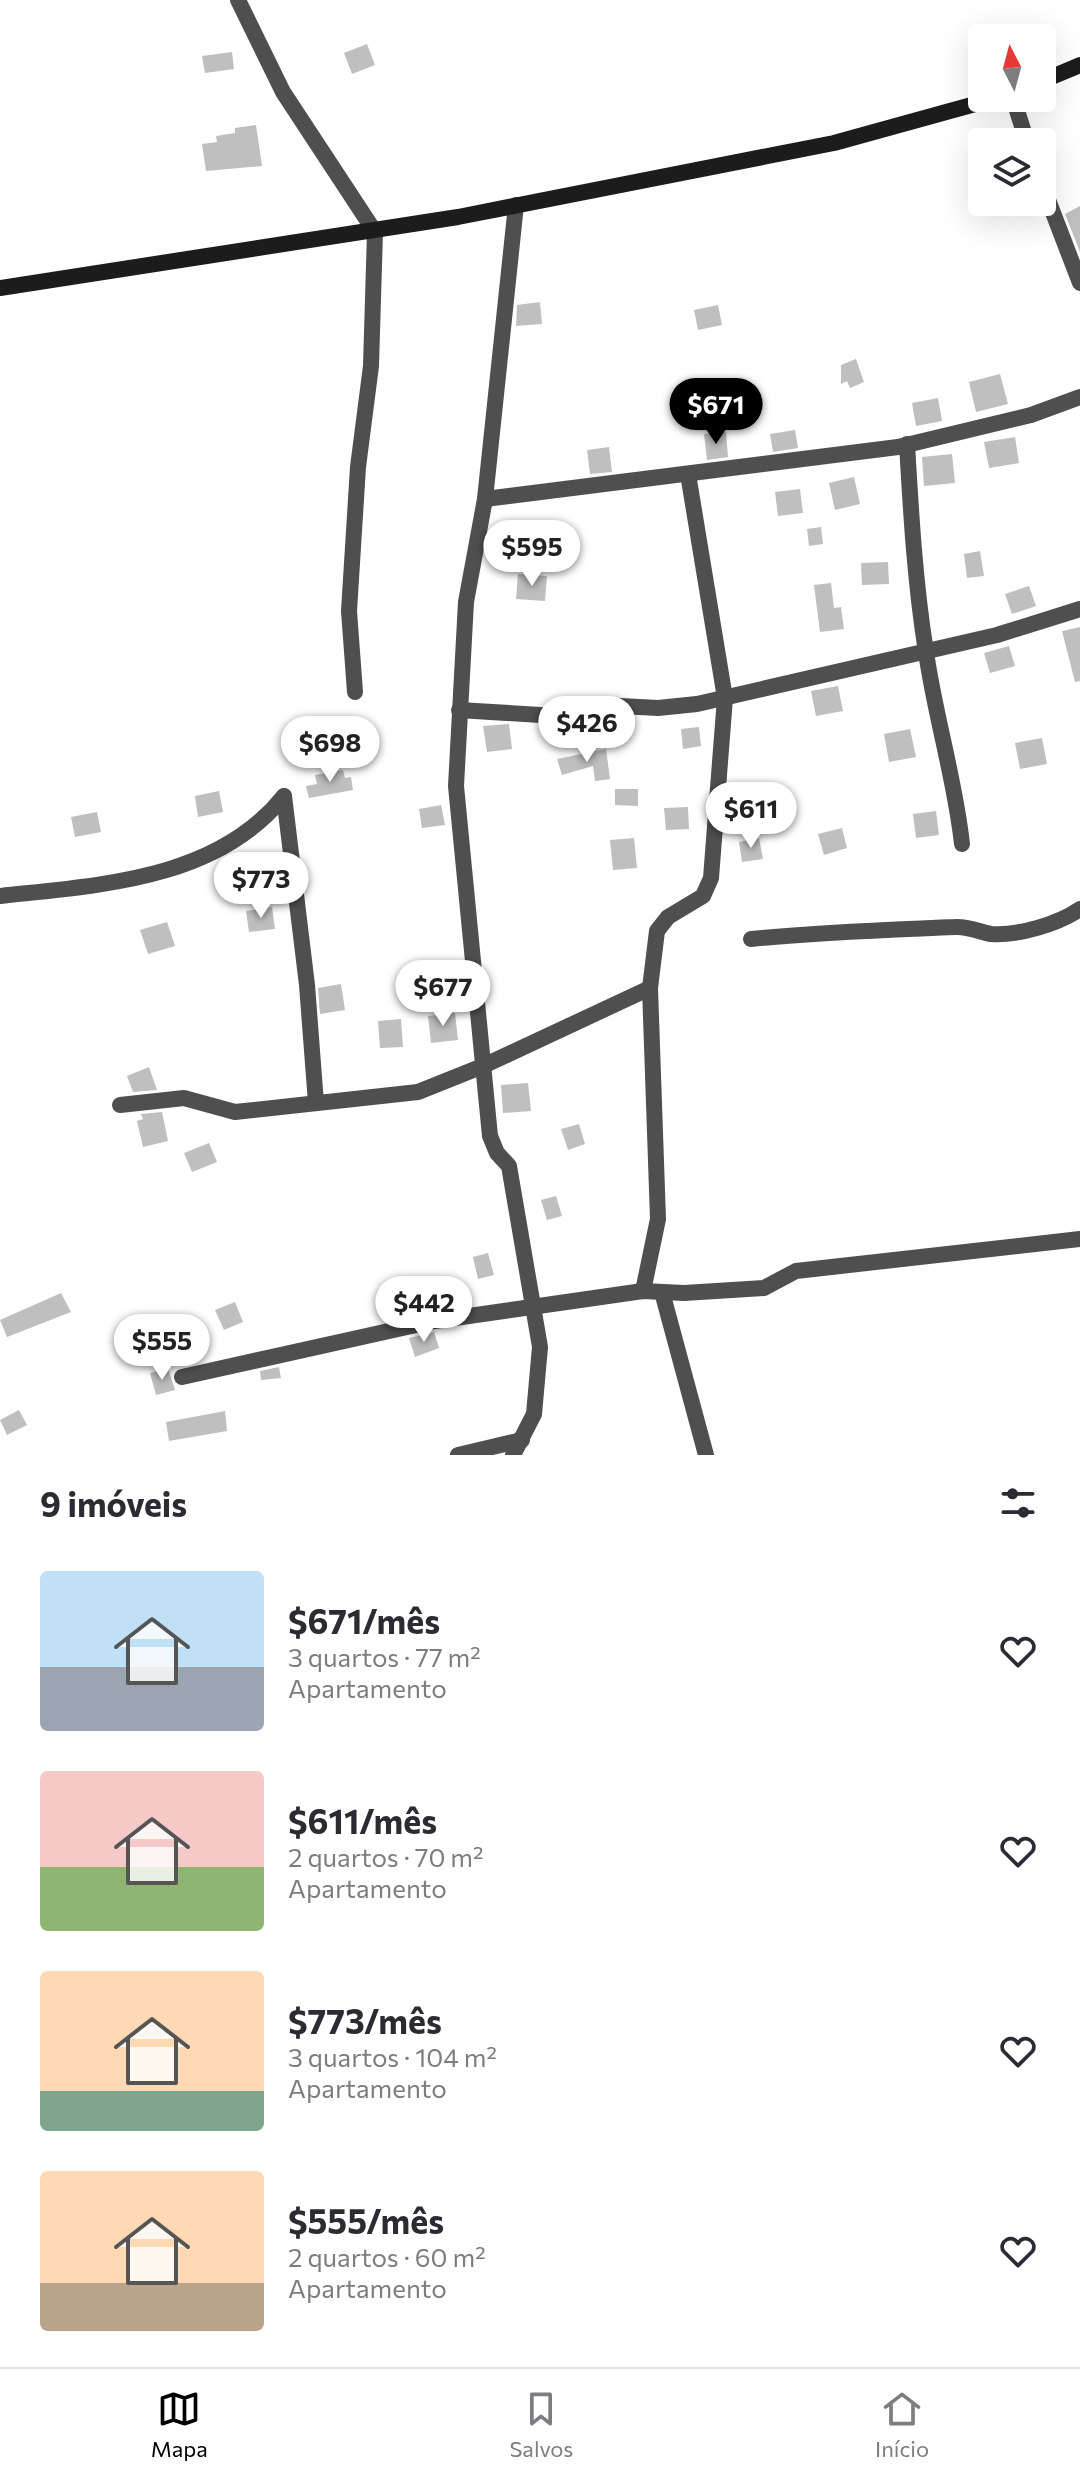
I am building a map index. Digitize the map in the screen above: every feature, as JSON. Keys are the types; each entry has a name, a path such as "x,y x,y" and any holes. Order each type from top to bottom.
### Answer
{"main road":[{"path":"1056,75 1080,65"},
{"path":"0,288 375,232 834,143 968,106"}],"street":[{"path":"238,0 283,92 375,232 371,366 360,442 349,611 355,692"},
{"path":"513,1455 534,1414 540,1347 531,1308 519,1209 509,1166 497,1153 490,1136 456,786 466,602 485,499 516,205"},
{"path":"1054,216 1080,283"},
{"path":"485,499 907,444 1031,415 1080,397"},
{"path":"907,444 911,530 926,651 958,804 962,844"},
{"path":"643,1291 658,1219 650,988 657,931 668,917 703,896 711,878 725,698 688,474"},
{"path":"459,710 573,717 601,705 658,708 725,698 997,635 1080,609"},
{"path":"0,896 102,885 173,868 209,855 243,836 266,819 284,796 307,985 316,1103"},
{"path":"751,939 826,931 860,934 958,927 990,934 1013,933 1080,909"},
{"path":"120,1105 184,1098 235,1112 418,1092 483,1066 585,1015 650,988"},
{"path":"182,1377 434,1321 643,1291 764,1288 796,1271 1080,1239"},
{"path":"662,1292 706,1455"},
{"path":"458,1455 522,1440"}],"building":[{"path":"367,44 375,65 352,74 344,53"},
{"path":"232,52 234,69 205,73 202,56"},
{"path":"256,125 262,166 206,171 202,144 217,142 216,136 235,133 235,128"},
{"path":"1080,206 1080,252 1065,214"},
{"path":"540,302 542,324 516,326 517,305"},
{"path":"718,305 722,325 698,330 694,310"},
{"path":"856,359 864,382 850,388 847,381 841,384 841,365"},
{"path":"1000,374 1008,404 976,412 969,382"},
{"path":"938,398 942,421 916,426 912,403"},
{"path":"795,430 798,448 773,452 770,434"},
{"path":"726,432 728,457 707,460 704,434"},
{"path":"1015,437 1019,463 989,468 984,442"},
{"path":"609,447 612,472 590,474 587,450"},
{"path":"952,454 955,483 924,486 922,457"},
{"path":"854,477 860,504 835,510 829,483"},
{"path":"800,489 803,513 778,516 775,492"},
{"path":"821,527 823,544 809,546 807,529"},
{"path":"980,551 984,576 967,578 964,554"},
{"path":"888,562 889,584 862,585 861,563"},
{"path":"518,574 547,576 545,601 516,599"},
{"path":"831,583 834,608 841,607 844,629 820,632 814,585"},
{"path":"1029,586 1036,606 1012,614 1005,594"},
{"path":"1080,627 1080,681 1075,682 1062,631"},
{"path":"1009,646 1015,666 990,673 984,653"},
{"path":"838,686 843,711 816,716 811,691"},
{"path":"509,724 512,749 487,752 483,726"},
{"path":"699,727 701,746 683,749 681,729"},
{"path":"910,729 916,757 889,762 884,734"},
{"path":"1042,738 1047,764 1020,769 1015,743"},
{"path":"606,749 610,779 595,781 593,766 562,775 557,759"},
{"path":"343,770 345,778 351,777 353,790 309,798 306,786 317,784 315,775"},
{"path":"615,789 638,789 638,806 615,805"},
{"path":"219,791 223,812 198,817 195,796"},
{"path":"441,805 445,825 422,828 419,809"},
{"path":"688,807 689,829 666,830 664,808"},
{"path":"936,811 939,835 916,838 913,814"},
{"path":"97,812 101,832 75,837 71,817"},
{"path":"842,828 847,848 824,855 818,834"},
{"path":"634,838 637,868 613,870 610,840"},
{"path":"759,838 763,859 742,862 739,842"},
{"path":"272,907 275,929 249,932 246,911"},
{"path":"167,922 175,946 148,954 140,930"},
{"path":"341,984 345,1010 320,1014 318,988"},
{"path":"455,1013 458,1040 431,1043 428,1016"},
{"path":"401,1019 403,1047 380,1048 378,1021"},
{"path":"149,1067 157,1090 133,1092 127,1076"},
{"path":"528,1083 531,1111 503,1113 501,1085"},
{"path":"162,1112 168,1141 143,1147 137,1121 143,1119 141,1114"},
{"path":"579,1124 585,1144 568,1150 561,1129"},
{"path":"209,1143 217,1162 192,1172 184,1153"},
{"path":"556,1196 562,1216 547,1220 541,1200"},
{"path":"488,1253 494,1275 478,1279 473,1257"},
{"path":"61,1293 71,1312 7,1337 0,1320"},
{"path":"235,1302 243,1322 224,1330 215,1310"},
{"path":"434,1332 439,1348 415,1357 409,1338"},
{"path":"279,1367 281,1378 261,1380 260,1371"},
{"path":"168,1368 175,1390 156,1395 150,1373"},
{"path":"19,1410 27,1425 7,1435 0,1420"},
{"path":"225,1411 227,1431 169,1441 166,1422"}]}
